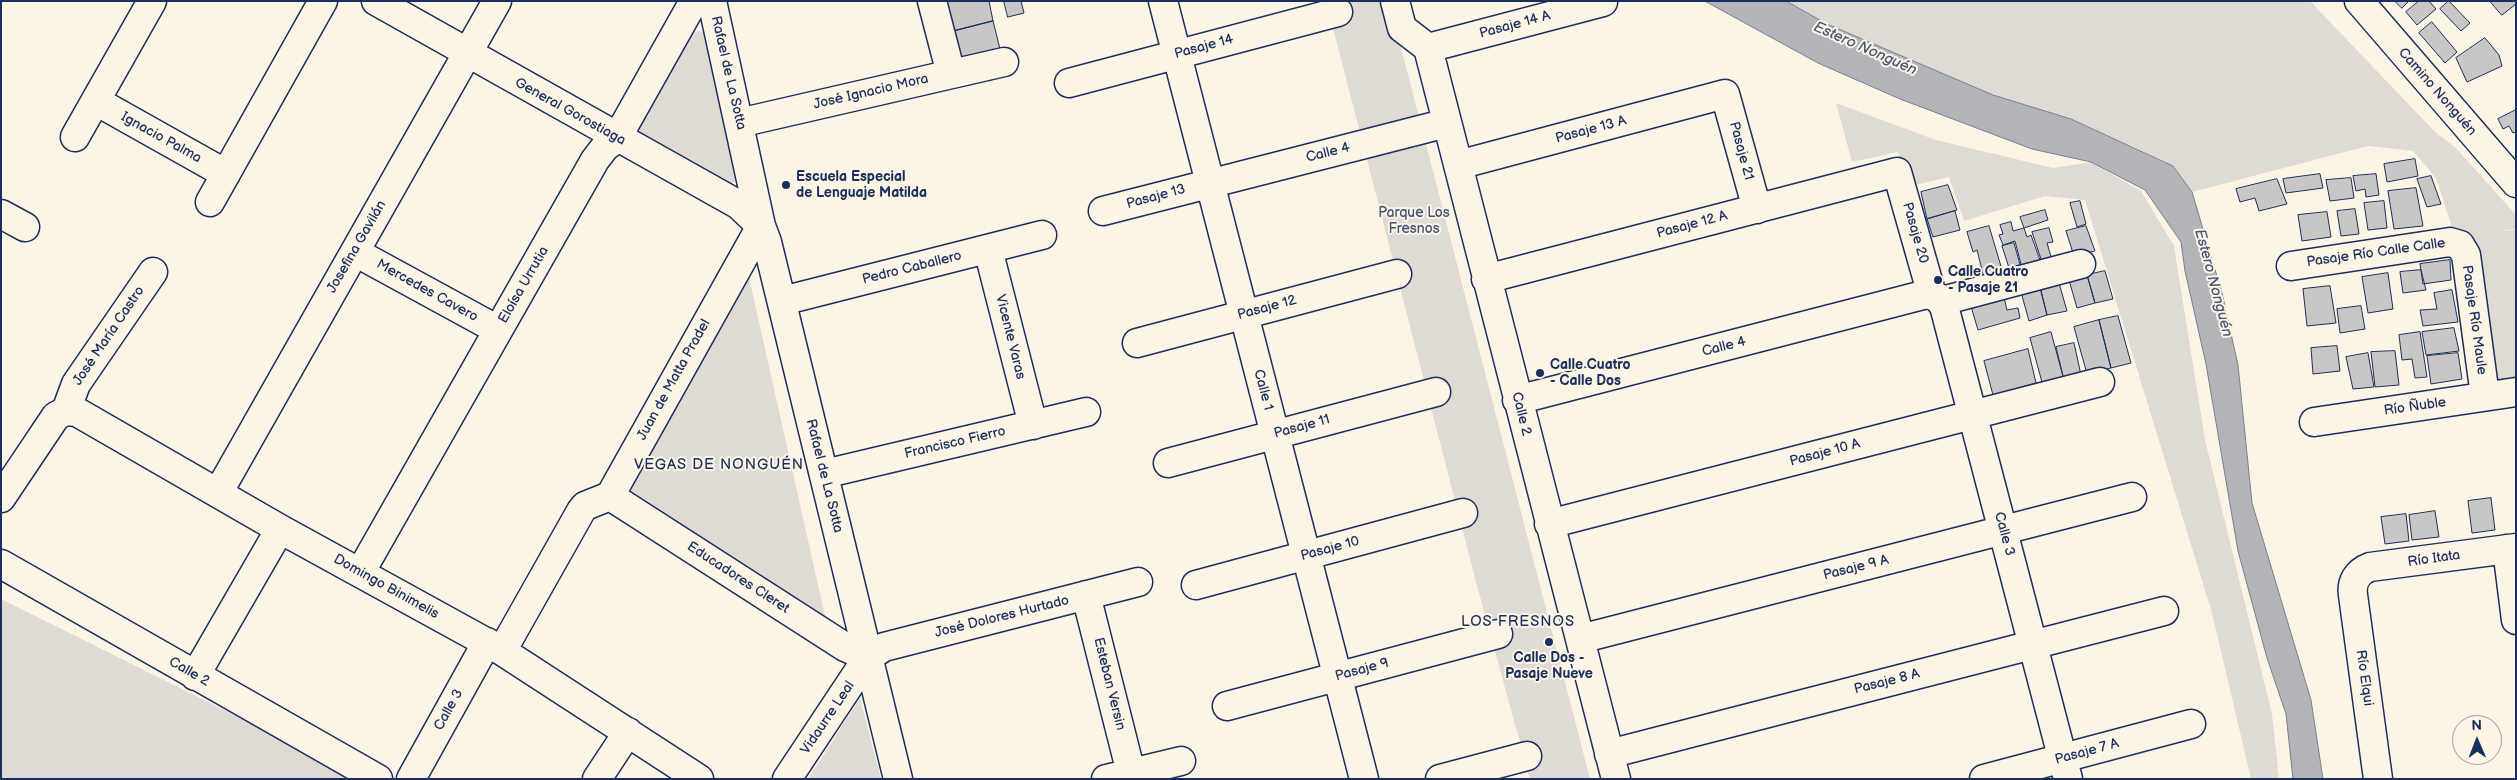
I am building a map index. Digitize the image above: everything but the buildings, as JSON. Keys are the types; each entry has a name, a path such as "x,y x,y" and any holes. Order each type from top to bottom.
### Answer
{"street":[{"path":"75,137 152,1"},
{"path":"210,202 323,1"},
{"name":"General Gorostiaga","path":"376,1 467,54 726,198 747,211 761,226"},
{"name":"Josefina Gavilán","path":"218,493 497,1"},
{"name":"Eloísa Urrutia","path":"360,573 595,160 605,147 617,138 694,1"},
{"name":"Rafael de La Sotta","path":"712,1 761,226 782,301 898,779"},
{"path":"932,1 951,74"},
{"name":"Calle 1","path":"1163,1 1364,779"},
{"path":"1396,1 1402,28 1428,48"},
{"name":"Camino Nonguén","path":"2358,1 2516,183"},
{"name":"Pasaje 14 A","path":"1428,48 1603,2"},
{"name":"Pasaje 14","path":"1069,83 1338,12"},
{"name":"Calle 2","path":"1428,48 1517,400 1613,766"},
{"name":"José Ignacio Mora","path":"739,123 1004,62"},
{"name":"Pasaje 13 A","path":"1458,165 1725,94"},
{"name":"Pasaje 21","path":"1725,94 1757,209"},
{"name":"Ignacio Palma","path":"96,101 226,174"},
{"name":"Calle 4","path":"1210,183 1447,123"},
{"name":"Pasaje 12 A","path":"1486,279 1898,172"},
{"name":"Pasaje 20","path":"1898,172 1937,298"},
{"path":"726,198 739,190 751,174"},
{"name":"Pasaje 13","path":"1103,211 1210,183"},
{"path":"1,214 25,227"},
{"name":"Juan de Matta Pradel","path":"610,496 761,226"},
{"name":"Pedro Caballero","path":"782,301 1042,235"},
{"name":"Pasaje Río Calle Calle","path":"2291,266 2450,242 2460,245"},
{"name":"Pasaje Río Maule","path":"2460,245 2466,255 2484,396"},
{"name":"Vicente Varas","path":"988,249 1033,425"},
{"name":"Mercedes Cavero","path":"355,252 498,330"},
{"name":"Calle 4","path":"1517,400 2081,264"},
{"name":"José María Castro","path":"1,498 53,420 66,411 68,400 76,384 153,272"},
{"name":"Pasaje 12","path":"1138,343 1397,274"},
{"name":"Calle 3","path":"1937,298 1973,415 2065,768"},
{"name":"Pasaje 10 A","path":"1550,524 2100,382"},
{"name":"Pasaje 11","path":"1168,463 1436,392"},
{"name":"Río Ñuble","path":"2314,422 2516,392"},
{"name":"Domingo Binimelis","path":"66,411 82,414 280,529 494,646 699,779"},
{"name":"Francisco Fierro","path":"824,474 1086,412"},
{"path":"494,646 581,511 586,506 610,496"},
{"name":"Educadores Cleret","path":"610,496 845,647 868,657"},
{"name":"Pasaje 9 A","path":"1580,639 2132,497"},
{"name":"Pasaje 10","path":"1196,584 1463,513"},
{"path":"195,676 280,529"},
{"path":"2511,548 2516,620"},
{"name":"Río Itata","path":"2356,577 2370,568 2511,548"},
{"name":"Calle 2","path":"1,564 378,779"},
{"name":"Río Elqui","path":"2356,577 2353,596 2378,779"},
{"name":"José Dolores Hurtado","path":"868,657 884,647 1138,582"},
{"name":"Esteban Versin","path":"1086,595 1119,776"},
{"name":"Pasaje 8 A","path":"1613,766 2033,645 2164,611"},
{"name":"Pasaje 9","path":"1227,706 1498,634"},
{"name":"Calle 3","path":"411,779 494,646"},
{"name":"Vidaurre Leal","path":"787,779 868,657"},
{"name":"Pasaje 7 A","path":"1984,779 2065,768 2191,724"},
{"path":"597,779 628,732"},
{"path":"1440,779 1527,756"},
{"path":"1119,776 1181,761"}],"green space":[{"name":"Parque Los Fresnos","path":"1326,1 1389,1 1590,779 1530,779 1476,582"},
{"path":"1786,1 2310,1 2435,132 2456,148 2516,215 2516,229 2498,231 2516,230 2516,383 2496,382 2471,237 2468,233 2454,233 2436,178 2413,151 2368,146 2192,192 2173,166 2138,149 2071,119 1993,95 1827,24"},
{"path":"701,31 708,37 740,177 728,186 638,135 635,125 690,33"},
{"path":"1836,103 1936,140 2053,168 2091,162 2141,191 2174,246 2205,440 2272,714 2279,779 2251,779 2212,613 2085,200 2045,196 1964,221 1949,177 1907,187 1898,152 1852,162"},
{"path":"748,273 827,625 625,492"},
{"path":"1,599 363,779 1,779"},
{"path":"860,698 881,779 808,779"}],"water":[{"name":"Estero Nonguén","path":"1705,1 1786,1 1827,24 1993,95 2071,119 2173,166 2192,192 2222,293 2238,365 2252,503 2311,700 2323,779 2293,779 2286,714 2267,658 2238,551 2206,364 2185,271 2181,242 2145,190 2091,162 2032,149 1900,99 1818,63"}],"place":[{"name":"Escuela Especial de Lenguaje Matilda","path":"786,185"},
{"name":"Calle Cuatro - Pasaje 21","path":"1938,280"},
{"name":"Calle Cuatro - Calle Dos","path":"1540,373"},
{"name":"Calle Dos - Pasaje Nueve","path":"1549,642"}],"district":[{"name":"VEGAS DE NONGUÉN","path":"719,465"},
{"name":"LOS FRESNOS","path":"1518,622"}]}
